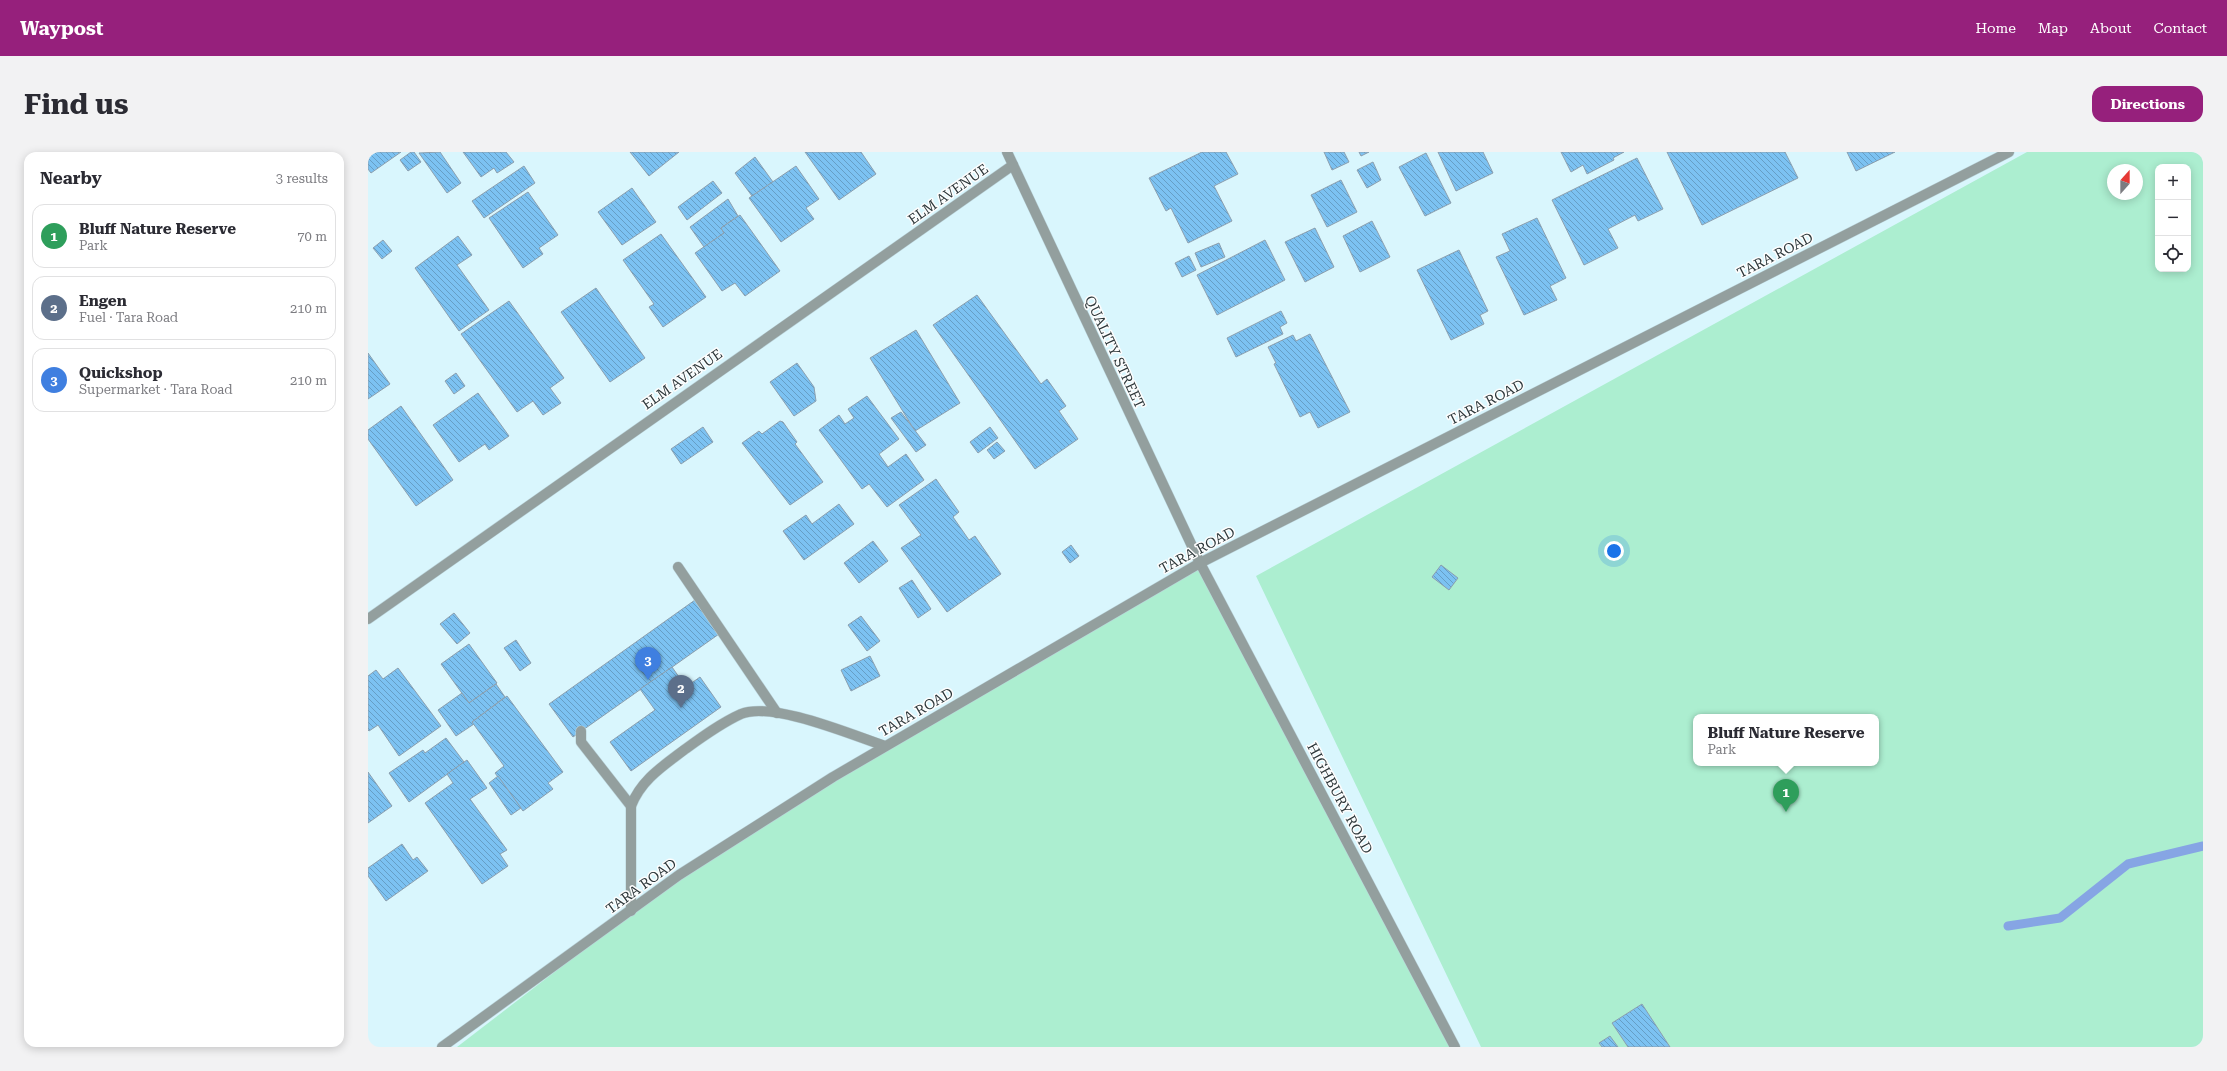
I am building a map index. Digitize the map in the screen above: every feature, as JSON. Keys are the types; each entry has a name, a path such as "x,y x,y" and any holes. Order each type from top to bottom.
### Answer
{"street":[{"name":"QUALITY STREET","path":"1007,152 1200,563"},
{"name":"TARA ROAD","path":"442,1047 679,875 885,746 1200,563 2009,152"},
{"name":"ELM AVENUE","path":"368,618 1013,165"},
{"name":"HIGHBURY ROAD","path":"1200,563 1455,1047"},
{"path":"678,567 777,713"},
{"path":"631,910 631,806 636,793 656,770 712,731 742,714 758,710 777,713 885,746"},
{"path":"581,731 581,742 631,806"}],"green space":[{"path":"2027,152 2203,152 2203,1047 1481,1047 1256,576"},
{"path":"1200,563 1451,1047 457,1047 673,881 884,749"}],"building":[{"path":"368,152 401,152 371,173 368,169"},
{"path":"411,152 414,152 421,162 408,171 400,160"},
{"path":"440,152 461,183 447,193 419,153"},
{"path":"463,152 506,152 514,162 497,173 494,168 481,177"},
{"path":"630,152 679,152 649,176"},
{"path":"805,152 861,152 876,174 839,200"},
{"path":"1202,152 1226,152 1238,174 1214,186 1232,221 1188,243 1171,208 1166,211 1149,178"},
{"path":"1324,152 1344,152 1349,162 1332,170"},
{"path":"1359,152 1369,152 1361,156"},
{"path":"1438,152 1483,152 1493,173 1456,191"},
{"path":"1561,152 1624,152 1613,158 1614,160 1587,174 1583,165 1571,172"},
{"path":"1667,152 1785,152 1798,178 1702,225"},
{"path":"1847,152 1895,152 1856,171"},
{"path":"1426,153 1451,203 1425,216 1399,167"},
{"path":"755,157 773,182 752,196 735,173"},
{"path":"1637,158 1663,209 1638,221 1635,215 1608,229 1618,248 1584,265 1552,200"},
{"path":"1373,162 1381,180 1367,188 1357,170"},
{"path":"524,166 535,183 484,218 472,201"},
{"path":"796,166 819,199 806,208 814,219 781,242 749,198"},
{"path":"1341,180 1357,212 1327,227 1311,195"},
{"path":"713,181 722,193 687,220 678,207"},
{"path":"632,188 656,222 622,245 598,212"},
{"path":"528,192 558,235 539,248 543,254 523,268 489,218"},
{"path":"728,199 738,216 721,228 724,233 704,247 690,227"},
{"path":"740,215 780,271 745,296 735,283 722,291 695,253 724,233 721,228"},
{"path":"1537,218 1566,278 1550,286 1557,300 1524,315 1496,257 1510,251 1502,234"},
{"path":"1372,221 1390,257 1360,272 1343,236"},
{"path":"1315,228 1334,267 1305,282 1285,242"},
{"path":"661,234 706,297 663,327 649,307 654,304 623,260"},
{"path":"458,236 472,255 457,265 489,310 459,331 415,268"},
{"path":"383,240 392,251 382,259 373,248"},
{"path":"1265,240 1285,280 1217,315 1197,275"},
{"path":"1219,243 1225,257 1201,267 1195,253"},
{"path":"1459,250 1488,311 1480,315 1484,324 1451,340 1417,270"},
{"path":"1189,256 1196,270 1182,277 1175,263"},
{"path":"596,288 645,358 610,382 561,312"},
{"path":"977,295 1041,384 1047,379 1066,406 1059,411 1078,439 1035,469 933,325"},
{"path":"509,301 564,378 550,388 561,403 543,415 533,401 517,412 461,334"},
{"path":"1281,311 1287,323 1280,327 1283,334 1236,357 1227,338"},
{"path":"916,330 960,403 915,431 870,358"},
{"path":"1310,334 1350,412 1318,428 1310,412 1300,417 1274,364 1276,363 1268,347 1293,335 1296,341"},
{"path":"368,353 390,384 368,399"},
{"path":"797,363 814,387 816,401 794,416 770,382"},
{"path":"456,373 465,386 454,394 445,381"},
{"path":"478,393 509,436 489,450 485,444 459,462 433,425"},
{"path":"867,396 899,439 879,454 888,467 906,454 924,480 887,507 869,484 862,489 819,430 839,415 845,424 854,418 848,409"},
{"path":"401,406 453,480 416,506 368,439 368,430"},
{"path":"901,412 926,445 916,452 891,418"},
{"path":"780,421 783,422 797,442 795,444 823,482 790,505 742,443 759,431 762,434"},
{"path":"703,427 713,442 681,464 671,449"},
{"path":"990,427 998,438 978,453 970,442"},
{"path":"997,442 1005,451 994,459 987,450"},
{"path":"936,479 959,512 953,517 969,540 975,536 1001,574 947,612 901,548 921,535 899,505"},
{"path":"839,504 854,524 804,560 783,531 806,515 812,524"},
{"path":"873,541 888,561 859,583 844,563"},
{"path":"1071,545 1079,556 1070,563 1062,552"},
{"path":"1441,565 1458,578 1449,590 1432,577"},
{"path":"912,580 931,609 918,618 899,588"},
{"path":"695,600 719,634 573,737 549,704"},
{"path":"454,613 470,633 457,644 440,624"},
{"path":"861,616 880,641 867,651 848,625"},
{"path":"516,640 531,663 520,671 504,648"},
{"path":"469,644 497,683 469,703 441,664"},
{"path":"870,656 880,676 851,691 841,670"},
{"path":"672,667 686,687 700,677 721,707 631,771 610,742 655,710 640,689"},
{"path":"398,668 441,726 399,756 378,725 369,731 368,730 368,676 376,670 383,679"},
{"path":"496,684 505,697 472,722 474,724 456,736 438,710 462,693 469,703"},
{"path":"507,696 563,772 548,783 553,789 523,811 495,773 504,766 472,722"},
{"path":"446,738 464,762 409,802 389,773 423,750 425,753"},
{"path":"467,760 487,788 470,799 507,850 500,854 508,866 482,884 425,803 453,783 447,774"},
{"path":"368,772 392,806 368,823"},
{"path":"498,776 521,808 511,815 489,783"},
{"path":"402,844 413,860 417,857 428,871 386,901 368,876 368,868"},
{"path":"1642,1004 1670,1047 1628,1047 1612,1023"},
{"path":"1610,1036 1618,1047 1602,1047 1599,1043"}],"waterway":[{"path":"2008,926 2060,918 2128,864 2203,846"}],"place":[{"name":"Quickshop","path":"648,680"},
{"name":"Engen","path":"681,708"},
{"name":"Bluff Nature Reserve","path":"1786,812"}]}
